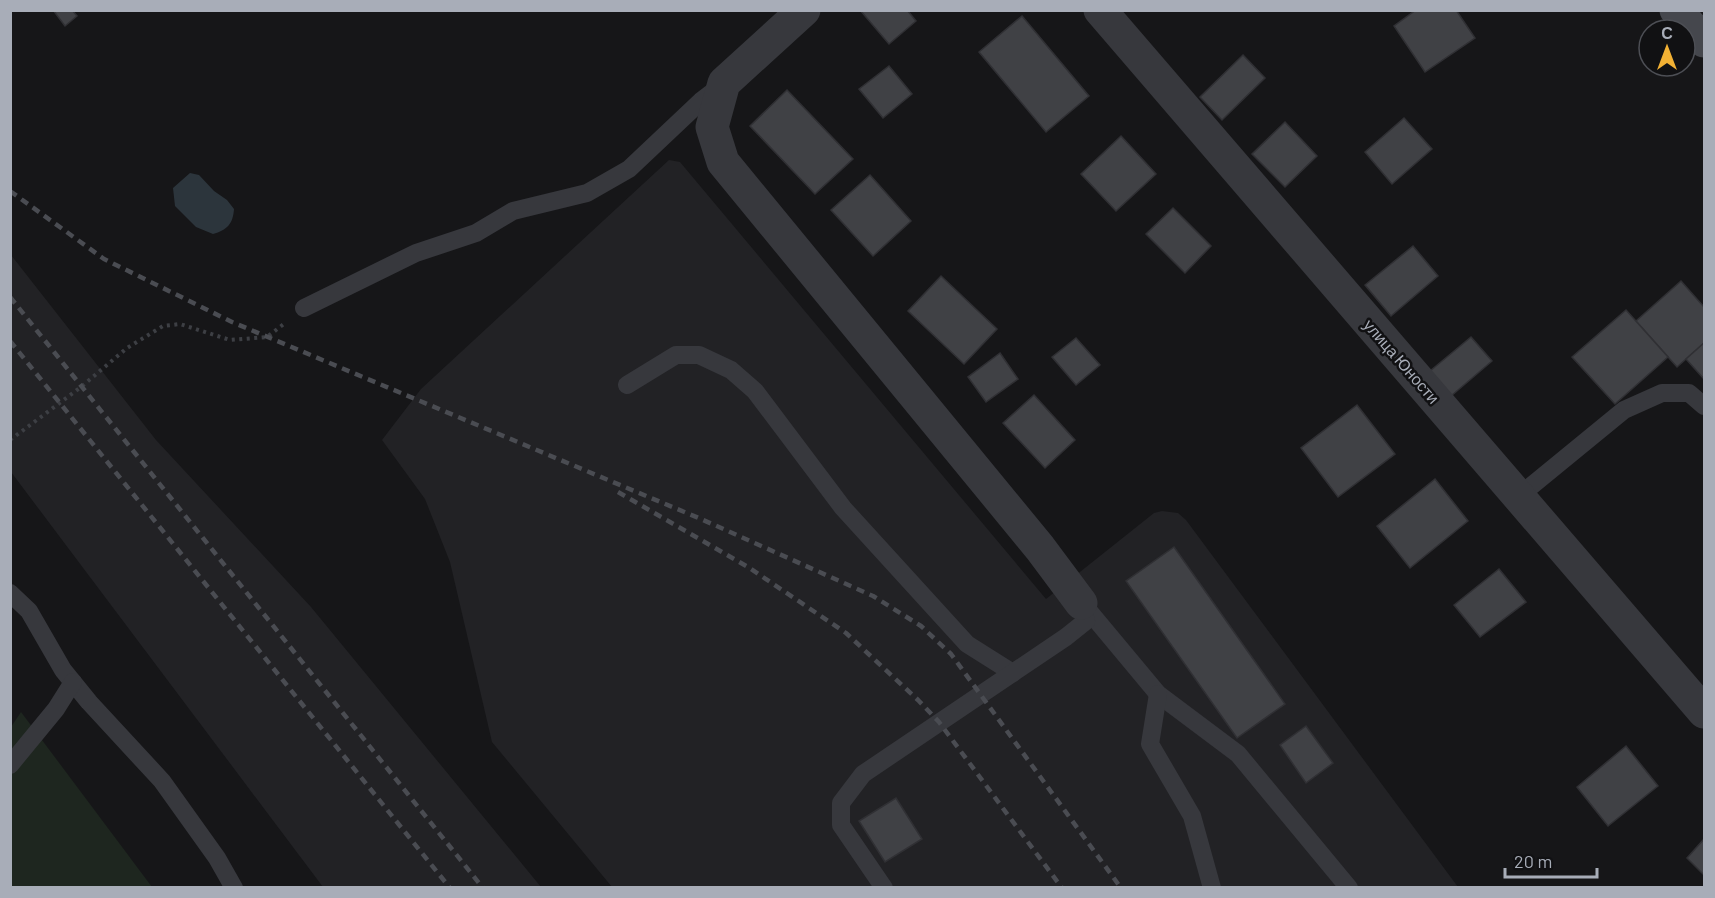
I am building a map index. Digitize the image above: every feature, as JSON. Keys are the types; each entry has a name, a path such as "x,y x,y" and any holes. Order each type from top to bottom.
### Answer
{"street":[{"path":"804,10 724,83 712,127 723,162 1040,548 1081,603"},
{"name":"улица Юности","path":"1100,10 1704,712"},
{"path":"1676,10 1704,41"}],"lane":[{"path":"304,308 416,253 476,233 513,211 587,194 629,169 701,101 724,83"},
{"path":"680,121 712,127"},
{"path":"627,385 676,355 699,355 731,370 754,391 843,508 967,644 1013,673"},
{"path":"1519,496 1624,410 1662,393 1689,393 1704,406"},
{"path":"10,593 29,611 63,670 162,781 217,858 234,888"},
{"path":"884,888 841,825 841,803 863,774 1066,637 1086,621 1081,603"},
{"path":"1081,603 1158,694 1238,754 1349,888"},
{"path":"10,765 56,709 73,682"},
{"path":"1158,694 1150,744 1192,816 1212,888"}],"path":[{"path":"10,440 81,387 127,348 163,326 180,324 230,340 267,337 304,308"}],"shaded area":[{"path":"669,160 680,162 1046,599 1154,513 1162,511 1178,513 1186,520 1458,887 612,887 492,742 450,562 425,499 382,440 421,389"},
{"path":"190,173 199,175 234,209 231,222 222,231 213,234 196,227 175,206 173,188"},
{"path":"11,255 156,440 311,607 541,887 323,887 11,472"},
{"path":"21,712 152,887 11,888 11,727"}],"building":[{"path":"53,10 72,10 77,16 65,26"},
{"path":"860,10 907,10 916,21 889,44"},
{"path":"1416,10 1456,10 1475,38 1425,72 1394,26"},
{"path":"1022,16 1089,96 1046,132 979,52"},
{"path":"1243,55 1265,78 1222,120 1200,97"},
{"path":"889,66 912,94 883,118 859,89"},
{"path":"787,90 853,159 815,194 750,126"},
{"path":"1404,118 1432,149 1392,184 1365,152"},
{"path":"1285,122 1317,156 1285,187 1252,154"},
{"path":"1121,136 1156,174 1116,211 1081,174"},
{"path":"870,175 911,221 873,256 831,210"},
{"path":"1173,208 1211,246 1185,273 1146,234"},
{"path":"1413,246 1438,276 1391,316 1365,285"},
{"path":"941,276 997,329 964,364 908,311"},
{"path":"1681,281 1704,307 1704,343 1677,367 1636,321"},
{"path":"1626,310 1668,357 1615,404 1572,357"},
{"path":"1471,337 1492,361 1451,396 1430,371"},
{"path":"1076,338 1100,365 1076,385 1052,357"},
{"path":"1704,343 1704,379 1686,359"},
{"path":"1000,353 1018,379 986,402 968,377"},
{"path":"1034,395 1075,440 1045,468 1003,423"},
{"path":"1357,405 1395,454 1338,497 1301,448"},
{"path":"1435,479 1468,521 1410,568 1377,526"},
{"path":"1174,547 1285,704 1237,738 1126,581"},
{"path":"1499,569 1526,602 1480,637 1454,605"},
{"path":"1306,726 1333,763 1306,783 1280,745"},
{"path":"1626,746 1658,786 1608,826 1577,787"},
{"path":"896,798 922,839 885,862 859,821"},
{"path":"1704,839 1704,875 1687,858"}],"railway":[{"path":"10,191 104,259 232,322 701,519 873,596 921,626 951,654 1121,888"},
{"path":"10,297 483,888"},
{"path":"10,341 450,888"},
{"path":"618,492 748,567 846,633 939,722 1062,888"}]}
